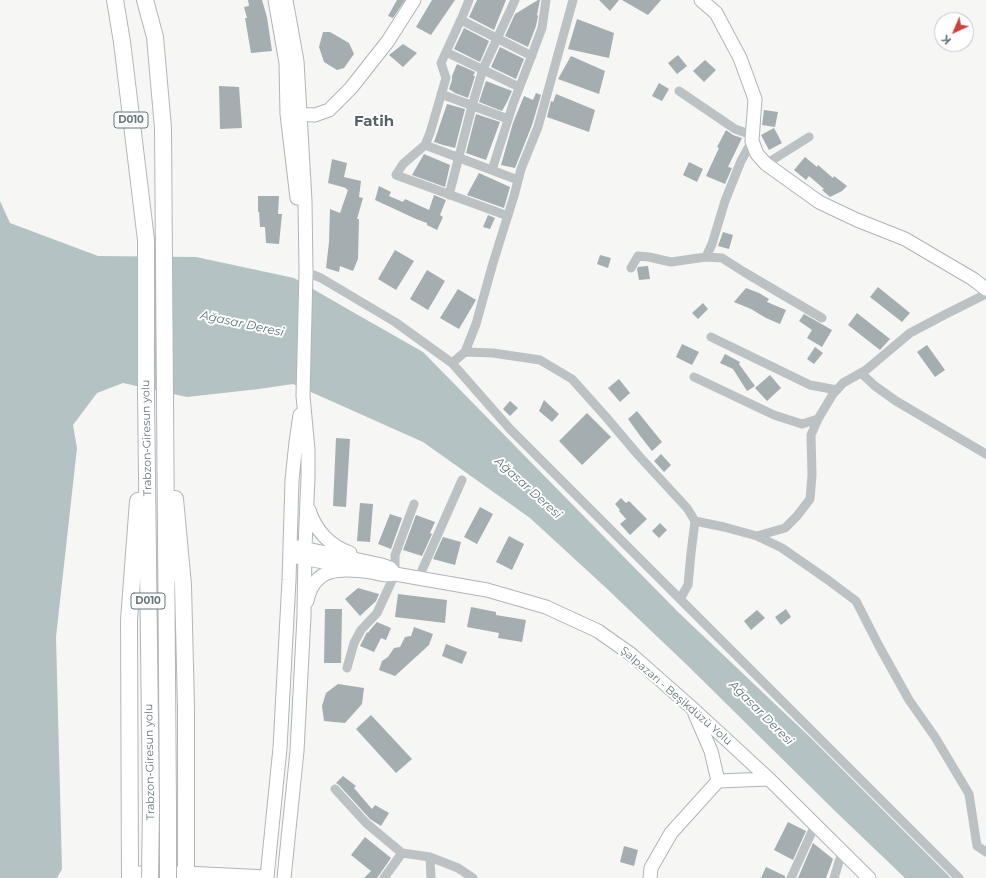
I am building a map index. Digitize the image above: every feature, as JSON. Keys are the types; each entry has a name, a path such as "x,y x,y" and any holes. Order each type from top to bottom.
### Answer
{"highway":[{"name":"Trabzon-Giresun yolu","path":"115,0 122,42 146,240 146,394 151,809 150,878"},
{"name":"D010","path":"145,0 155,37 163,128 166,394 168,878"},
{"path":"130,876 129,620 146,394"},
{"path":"166,394 184,585 186,876"}],"main road":[{"path":"275,0 286,63 287,114 306,276"},
{"path":"284,878 297,751 304,616 304,554 308,477 308,450 303,396 306,276 305,201 301,114 297,61 286,0"},
{"path":"287,114 315,115 329,110 351,88 388,41 414,0"},
{"path":"701,0 716,13 740,58 755,100 752,138 757,154 766,164 819,202 857,220 904,239 973,279 986,289"},
{"path":"130,876 267,877 280,748 289,580 292,480 303,396"},
{"path":"307,504 312,520 327,539 335,546 345,552 390,568 395,574"},
{"path":"289,550 297,547 304,554 333,564 370,572"},
{"path":"304,554 382,565"},
{"path":"304,616 308,596 312,586 316,580 324,574 332,571 343,570 370,572"},
{"name":"Şalpazarı - Beşikdüzü Yolu","path":"370,572 387,575 395,574 419,577 487,590 546,607 598,631 632,655 769,778 869,878"},
{"path":"692,708 711,751 718,781"},
{"path":"650,878 651,868 671,833 718,781 769,778"}],"street":[{"path":"469,0 441,63 446,78 425,145 403,164 396,175 508,216"},
{"path":"449,195 483,69 515,0"},
{"path":"492,170 508,118 542,28 546,0"},
{"path":"452,363 465,352 476,324 521,169 538,127 573,0"},
{"path":"461,20 532,56"},
{"path":"446,52 520,86"},
{"path":"679,91 735,129 752,138 725,201 712,244 706,257"},
{"path":"441,94 508,118"},
{"path":"766,164 809,137"},
{"path":"425,145 518,180"},
{"path":"630,268 638,256 671,262 706,257 722,258 822,318"},
{"path":"306,276 321,278 395,322 452,363 510,429 959,878"},
{"path":"757,536 785,528 797,516 810,499 812,475 811,435 818,419 843,383 866,370 910,333 986,294"},
{"path":"710,337 810,385 837,390"},
{"path":"465,352 494,353 540,360 572,379 639,456 688,508 695,521 690,553 688,585 680,599"},
{"path":"861,372 875,386 896,401 986,454"},
{"path":"694,376 774,415 802,424 818,419"},
{"path":"419,577 462,480"},
{"path":"347,668 354,643 361,630 377,613 395,574 395,555 414,504"},
{"path":"695,521 757,536 782,548 856,601 909,700 935,737 969,794 977,846 986,852"},
{"path":"334,789 366,823 402,853 430,857 458,868 472,878"},
{"path":"791,878 816,825"},
{"path":"834,878 842,852"},
{"path":"384,878 402,853"},
{"path":"430,857 431,878"}],"water":[{"name":"Ağasar Deresi","path":"0,201 10,223 98,256 196,257 294,278 423,352 678,612 812,739 951,878 905,878 687,665 530,518 423,442 293,384 187,397 123,383 97,393 73,425 77,448 56,637 62,869 57,878 0,878"}],"building":[{"path":"248,0 262,0 267,17 272,51 251,53 245,18 247,18 244,7 249,6"},
{"path":"397,0 405,0 393,18 388,16"},
{"path":"432,0 455,0 431,35 416,27"},
{"path":"477,0 506,0 494,30 469,17"},
{"path":"540,0 536,26 528,47 505,36 515,14"},
{"path":"599,0 619,0 610,11"},
{"path":"622,0 661,0 648,15"},
{"path":"577,19 614,33 609,58 568,49"},
{"path":"464,28 489,41 480,62 454,49"},
{"path":"323,32 330,32 349,43 354,54 344,68 337,70 324,62 319,47"},
{"path":"403,44 417,53 403,67 389,55"},
{"path":"500,47 524,59 516,79 491,67"},
{"path":"678,55 687,66 677,74 668,63"},
{"path":"571,56 605,71 599,94 558,79"},
{"path":"705,60 716,70 704,82 693,71"},
{"path":"457,64 475,72 468,98 449,89"},
{"path":"486,81 512,91 502,111 479,102"},
{"path":"659,83 669,89 662,101 652,96"},
{"path":"219,86 239,87 242,128 220,129"},
{"path":"536,93 541,95 532,125 515,168 501,165 513,123 524,96 533,100"},
{"path":"556,94 595,110 589,132 547,117 551,101 553,102"},
{"path":"447,104 465,109 455,148 434,142"},
{"path":"764,110 778,112 775,127 762,125"},
{"path":"476,114 500,122 486,160 466,153"},
{"path":"774,128 782,143 769,150 761,135"},
{"path":"726,130 733,135 742,138 728,167 732,168 725,184 706,176 719,148 717,147"},
{"path":"424,154 450,165 445,187 412,175"},
{"path":"805,157 817,167 818,165 833,178 834,176 847,186 842,191 830,197 822,190 824,189 809,176 806,180 794,170"},
{"path":"332,159 347,163 344,177 361,181 359,197 363,198 357,219 359,219 358,259 353,271 340,266 339,272 326,268 329,242 330,209 340,213 348,190 346,188 328,183"},
{"path":"689,162 703,169 697,182 683,175"},
{"path":"479,173 510,187 504,208 467,195"},
{"path":"379,186 391,192 389,196 403,202 405,199 429,210 434,195 446,200 440,215 443,217 437,230 427,225 427,223 375,200"},
{"path":"258,196 279,196 278,214 282,214 279,244 266,243 265,227 260,227"},
{"path":"488,215 495,218 490,229 483,227"},
{"path":"723,232 733,235 729,249 718,246"},
{"path":"395,250 414,261 396,290 378,279"},
{"path":"600,255 611,258 608,268 597,264"},
{"path":"648,266 650,279 639,280 638,267"},
{"path":"427,270 445,281 428,310 410,299"},
{"path":"878,287 910,313 902,322 870,297"},
{"path":"746,288 769,299 767,302 786,310 780,324 734,302"},
{"path":"458,289 476,300 459,329 440,318"},
{"path":"703,303 708,309 698,319 692,313"},
{"path":"857,313 890,339 880,350 848,325"},
{"path":"804,314 832,330 822,347 807,338 812,330 799,321"},
{"path":"682,344 699,352 692,365 676,357"},
{"path":"927,345 945,370 935,377 917,352"},
{"path":"815,347 823,353 814,364 807,359"},
{"path":"725,354 740,362 739,364 755,386 747,391 733,369 720,363"},
{"path":"770,375 781,388 767,401 755,388"},
{"path":"619,379 630,393 620,402 608,388"},
{"path":"544,400 559,414 552,422 539,411"},
{"path":"510,401 518,408 510,416 503,409"},
{"path":"637,411 662,442 652,451 628,419"},
{"path":"587,413 611,437 582,465 559,441"},
{"path":"336,438 350,439 346,507 333,506"},
{"path":"661,454 671,465 664,472 654,461"},
{"path":"621,498 626,503 629,501 647,519 630,535 620,524 626,519 615,504"},
{"path":"360,503 373,504 370,542 357,541"},
{"path":"480,507 493,514 477,544 464,537"},
{"path":"390,514 402,518 391,549 378,544"},
{"path":"416,515 435,522 430,533 432,534 422,556 403,550"},
{"path":"660,523 667,530 659,538 652,531"},
{"path":"509,536 524,544 512,570 496,562"},
{"path":"443,537 461,542 455,565 433,559"},
{"path":"358,588 379,594 376,601 360,616 345,599"},
{"path":"398,594 447,600 445,623 395,617"},
{"path":"471,607 496,612 496,615 526,620 522,642 498,638 499,633 467,627"},
{"path":"325,609 342,609 341,663 324,663"},
{"path":"786,609 791,617 781,625 775,617"},
{"path":"757,610 765,618 751,630 744,621"},
{"path":"377,622 391,628 386,640 381,638 374,652 360,646 367,632 368,633"},
{"path":"414,627 433,634 429,645 395,676 379,670 382,661 388,657 394,648 400,647 405,637 411,636"},
{"path":"446,644 467,652 462,664 442,656"},
{"path":"338,684 364,688 362,704 345,723 324,721 322,706 326,693"},
{"path":"371,715 412,759 396,773 356,729"},
{"path":"343,776 356,786 354,788 372,809 375,805 389,813 381,826 370,819 336,783"},
{"path":"788,822 806,831 793,860 774,850"},
{"path":"365,837 391,858 377,878 364,878 371,871 351,855"},
{"path":"813,843 833,859 826,878 798,878"},
{"path":"624,846 638,850 634,866 620,862"},
{"path":"766,867 785,876 785,878 761,878"}],"district":[{"name":"Fatih","path":"374,122"}]}
